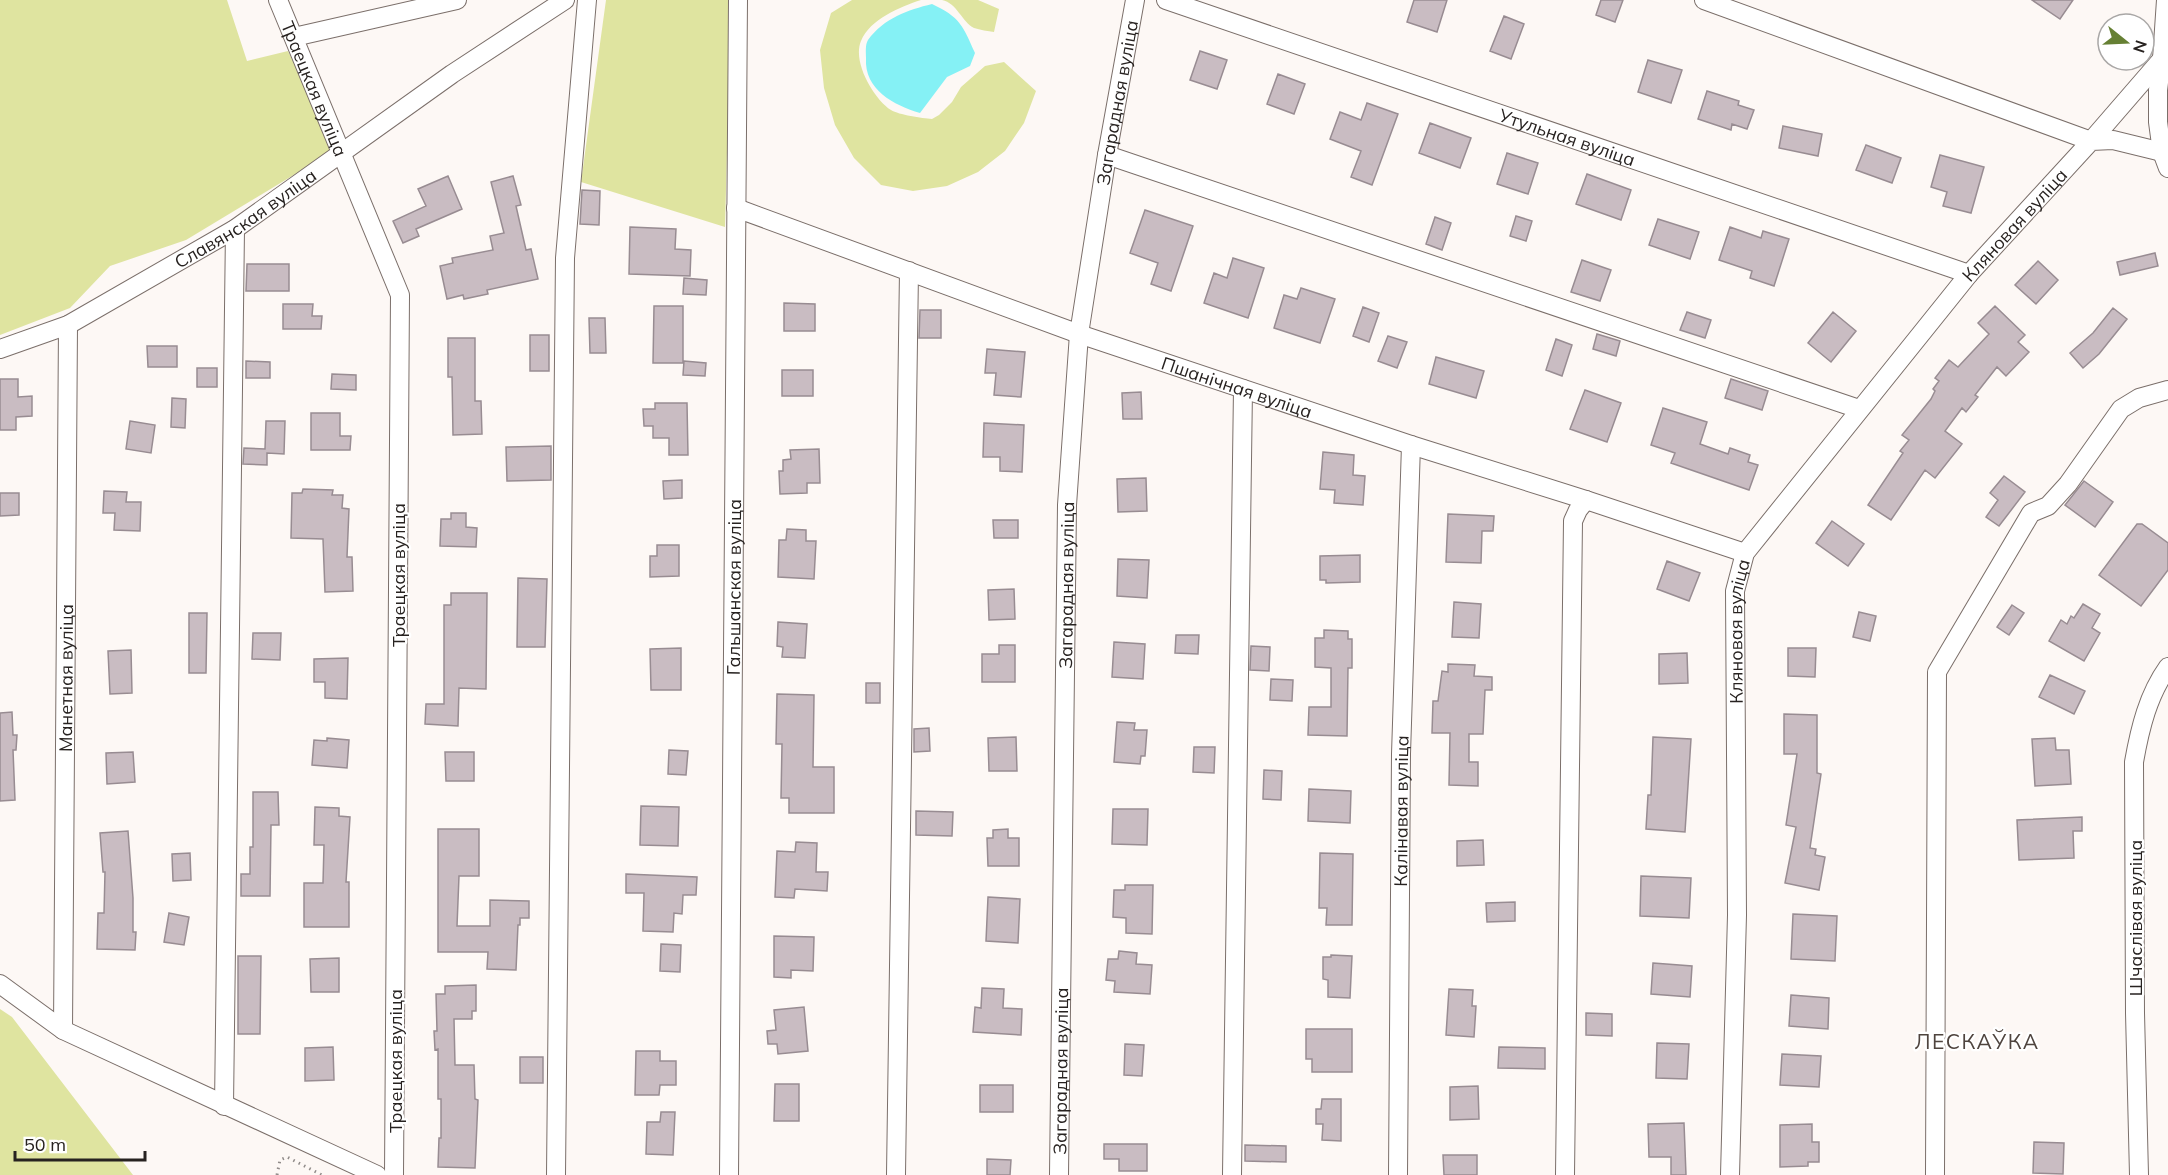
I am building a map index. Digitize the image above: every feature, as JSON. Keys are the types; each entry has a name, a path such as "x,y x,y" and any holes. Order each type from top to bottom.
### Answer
{"street":[{"name":"Траецкая вуліца","path":"278,0 400,295 394,1175"},
{"path":"294,37 457,0"},
{"name":"Славянская вуліца","path":"0,349 68,325 235,229 452,74 565,0"},
{"path":"556,1175 565,258 587,0"},
{"name":"Гальшанская вуліца","path":"729,1175 738,0"},
{"name":"Загарадная вуліца","path":"1059,1175 1067,505 1079,334 1107,155 1135,0"},
{"name":"Утульная вуліца","path":"1166,0 1969,274"},
{"path":"1704,0 2091,141 2113,140 2165,160"},
{"path":"2165,160 2158,122 2158,101 2166,0"},
{"name":"Кляновая вуліца","path":"1730,1175 1737,915 1735,591 1745,553 1969,274 2091,141 2162,59"},
{"path":"1107,155 1859,409"},
{"name":"Пшанічная вуліца","path":"735,208 1079,334 1745,553"},
{"path":"224,1106 235,229"},
{"path":"896,1175 909,271"},
{"name":"Манетная вуліца","path":"63,1030 68,325"},
{"path":"1232,1175 1243,389"},
{"path":"1935,1175 1937,672 2031,513 2048,506 2068,484 2121,410 2139,398 2168,390"},
{"name":"Калінавая вуліца","path":"1398,1175 1401,754 1411,445"},
{"path":"1565,1175 1573,521 1586,500"},
{"name":"Шчаслівая вуліца","path":"2139,1175 2135,1013 2134,762 2145,716 2157,683 2168,668"},
{"path":"0,984 63,1030 377,1175"}],"path":[{"path":"277,1175 280,1160 287,1157 322,1175"}],"green space":[{"path":"0,0 227,0 247,61 288,51 335,150 186,240 110,266 70,308 0,335"},
{"path":"606,0 731,0 725,227 581,182"},
{"path":"852,0 921,0 895,10 878,20 865,33 861,41 860,59 866,79 884,105 895,112 932,119 952,102 961,87 985,66 1004,62 1036,91 1024,123 1005,151 978,172 947,186 913,191 881,185 854,158 835,125 824,88 820,50 831,13"},
{"path":"942,0 978,0 999,9 994,32 974,28 952,5"},
{"path":"0,1009 12,1017 133,1175 0,1175"}],"water":[{"path":"932,4 949,13 960,23 975,53 970,66 947,77 920,113 891,101 875,87 867,69 866,46 874,32 881,26 905,12"}],"building":[{"path":"1414,0 1447,0 1437,32 1407,22"},
{"path":"1601,0 1623,0 1615,22 1596,15"},
{"path":"2032,0 2073,0 2060,19"},
{"path":"1504,16 1524,24 1511,59 1490,51"},
{"path":"1200,51 1227,60 1217,89 1190,80"},
{"path":"1648,60 1682,70 1671,103 1638,92"},
{"path":"1278,74 1305,84 1294,114 1267,104"},
{"path":"1707,91 1739,101 1738,105 1754,110 1747,129 1732,124 1731,130 1698,119"},
{"path":"1367,103 1398,114 1372,185 1351,177 1361,151 1330,139 1340,112 1361,120"},
{"path":"1430,123 1471,138 1460,168 1419,153"},
{"path":"1783,126 1822,134 1818,156 1779,148"},
{"path":"1866,145 1901,158 1892,183 1856,170"},
{"path":"1507,153 1538,163 1528,194 1497,184"},
{"path":"1940,155 1984,167 1971,213 1943,206 1947,192 1931,187"},
{"path":"1587,174 1631,190 1621,220 1576,204"},
{"path":"448,176 462,209 416,229 419,236 403,243 393,221 426,206 418,189"},
{"path":"513,176 521,205 516,206 526,250 531,249 538,279 487,290 488,294 464,299 463,295 447,299 440,266 453,263 452,258 493,250 490,236 504,233 491,182"},
{"path":"582,190 600,191 599,225 580,224"},
{"path":"1145,210 1193,226 1171,291 1151,284 1158,263 1130,253"},
{"path":"1516,216 1532,221 1526,241 1510,236"},
{"path":"1435,217 1451,223 1442,250 1426,244"},
{"path":"1658,219 1699,232 1690,259 1649,245"},
{"path":"630,227 676,229 675,249 691,250 690,276 629,274"},
{"path":"1730,227 1761,238 1763,231 1789,239 1774,286 1750,278 1752,271 1719,260"},
{"path":"2155,253 2158,266 2120,275 2117,262"},
{"path":"1233,258 1264,268 1248,318 1204,303 1214,273 1227,278"},
{"path":"1582,260 1611,270 1600,301 1571,292"},
{"path":"2038,261 2058,280 2036,304 2015,285"},
{"path":"247,264 289,264 289,291 246,291"},
{"path":"684,278 707,280 706,295 683,294"},
{"path":"1301,288 1335,299 1320,343 1274,328 1284,295 1297,299"},
{"path":"784,303 815,304 815,331 784,331"},
{"path":"283,304 313,304 312,316 322,316 321,329 283,329"},
{"path":"654,306 683,306 683,363 653,363"},
{"path":"1995,306 2025,335 2018,342 2029,352 2006,376 1997,367 1975,395 1978,397 1966,412 1962,408 1945,431 1962,444 1935,478 1925,470 1891,520 1868,505 1903,453 1900,451 1909,440 1902,435 1931,399 1935,391 1933,389 1939,381 1935,378 1949,360 1958,367 1989,334 1978,323"},
{"path":"1363,307 1379,313 1369,342 1353,336"},
{"path":"2113,308 2127,319 2099,354 2083,368 2070,353 2093,333"},
{"path":"920,310 941,310 941,338 919,338"},
{"path":"1687,312 1711,320 1705,338 1680,330"},
{"path":"1833,312 1856,331 1831,362 1808,343"},
{"path":"589,318 605,318 606,353 590,353"},
{"path":"1597,334 1620,341 1616,356 1593,349"},
{"path":"530,335 549,335 549,371 530,371"},
{"path":"1388,336 1407,342 1397,368 1378,361"},
{"path":"448,338 475,338 475,401 481,401 482,434 453,435 452,377 448,377"},
{"path":"1556,339 1572,345 1562,376 1546,370"},
{"path":"147,346 177,346 177,367 148,367"},
{"path":"987,349 1025,352 1021,397 994,395 996,373 985,373"},
{"path":"1436,357 1484,371 1476,398 1429,384"},
{"path":"246,361 270,362 270,378 246,378"},
{"path":"684,361 706,363 705,376 683,375"},
{"path":"197,368 217,368 217,387 197,387"},
{"path":"782,370 813,370 813,396 782,396"},
{"path":"332,374 356,375 356,390 331,389"},
{"path":"0,379 18,379 18,397 32,396 32,416 16,417 16,430 0,430"},
{"path":"1731,379 1768,391 1762,410 1725,398"},
{"path":"1585,390 1621,403 1607,442 1570,429"},
{"path":"1141,392 1142,419 1123,419 1122,393"},
{"path":"172,398 186,399 185,428 171,427"},
{"path":"655,403 687,403 688,455 669,455 669,438 653,438 653,426 644,426 643,409 655,409"},
{"path":"1663,408 1707,422 1700,444 1728,454 1730,448 1750,455 1748,462 1758,465 1749,490 1671,463 1675,453 1651,445"},
{"path":"311,413 340,413 340,436 351,436 350,450 311,450"},
{"path":"130,421 155,425 151,453 126,449"},
{"path":"266,421 285,421 284,454 267,453 267,465 243,464 244,448 265,449"},
{"path":"984,423 1024,425 1022,472 1000,471 1000,457 983,457"},
{"path":"551,446 551,480 507,481 506,447"},
{"path":"819,449 820,483 807,483 807,493 780,494 779,471 783,471 783,460 791,459 790,450"},
{"path":"1323,452 1354,455 1353,475 1365,476 1363,505 1334,503 1335,490 1320,489"},
{"path":"2004,476 2025,492 1999,526 1986,517 1998,500 1990,493"},
{"path":"1146,478 1147,511 1118,512 1117,479"},
{"path":"682,480 682,498 664,499 663,481"},
{"path":"2084,481 2113,502 2095,527 2065,505"},
{"path":"303,489 333,490 332,495 343,495 342,508 349,509 347,557 352,557 353,591 325,592 323,539 291,538 292,493 302,493"},
{"path":"104,491 127,492 126,502 141,502 140,531 114,530 115,513 103,513"},
{"path":"0,493 19,493 19,515 0,516"},
{"path":"451,513 466,513 466,527 477,528 476,547 440,546 441,519 451,519"},
{"path":"1448,514 1494,516 1493,531 1482,531 1481,563 1446,562"},
{"path":"993,520 1018,520 1018,538 994,538"},
{"path":"1832,521 1864,544 1848,566 1816,543"},
{"path":"2137,524 2142,524 2168,543 2168,570 2141,606 2099,575"},
{"path":"787,529 806,530 806,541 816,541 814,579 778,577 779,540 786,540"},
{"path":"657,545 679,545 679,576 650,577 650,556 657,556"},
{"path":"1360,555 1360,582 1326,583 1326,580 1320,580 1320,556"},
{"path":"1118,559 1149,560 1147,598 1117,596"},
{"path":"1667,561 1700,573 1689,601 1657,589"},
{"path":"518,578 547,579 545,647 517,647"},
{"path":"1014,589 1015,619 989,620 988,590"},
{"path":"451,593 487,593 486,689 459,688 458,726 425,724 426,704 444,704 444,605 451,605"},
{"path":"1454,602 1481,604 1479,638 1452,637"},
{"path":"2083,604 2100,614 2092,628 2100,633 2084,661 2049,641 2061,620 2067,624 2071,616 2074,618"},
{"path":"2012,605 2024,613 2009,635 1997,627"},
{"path":"1859,612 1876,616 1870,641 1853,637"},
{"path":"189,613 207,613 206,673 189,673"},
{"path":"778,622 807,624 805,658 782,657 783,647 777,646"},
{"path":"1324,630 1348,631 1348,639 1352,639 1352,668 1348,668 1347,736 1308,735 1309,707 1331,707 1331,668 1315,667 1315,638 1324,638"},
{"path":"253,633 281,633 280,660 252,659"},
{"path":"1176,635 1199,635 1198,654 1175,653"},
{"path":"1114,642 1145,644 1143,679 1112,677"},
{"path":"999,645 1015,645 1015,682 982,682 982,654 999,654"},
{"path":"1251,646 1270,647 1269,671 1250,670"},
{"path":"681,648 681,690 651,690 650,649"},
{"path":"1788,648 1816,648 1815,677 1788,676"},
{"path":"131,650 132,693 110,694 108,651"},
{"path":"1687,653 1688,683 1659,684 1659,654"},
{"path":"348,658 347,699 325,698 325,682 314,682 314,659"},
{"path":"1448,664 1475,665 1474,676 1492,677 1492,690 1485,690 1483,734 1469,734 1469,762 1478,762 1478,786 1449,785 1450,733 1432,733 1433,701 1438,701 1442,671 1448,672"},
{"path":"2050,675 2085,691 2074,714 2039,697"},
{"path":"1271,679 1293,680 1292,701 1270,700"},
{"path":"866,683 880,683 880,703 866,703"},
{"path":"777,694 814,695 813,767 834,767 834,813 789,813 789,798 781,798 782,744 776,744"},
{"path":"12,712 13,735 17,735 16,750 13,750 15,800 0,801 0,713"},
{"path":"1784,714 1817,715 1817,773 1821,774 1810,848 1816,849 1815,855 1825,857 1819,890 1785,883 1796,827 1786,825 1797,754 1784,754"},
{"path":"1117,722 1135,723 1134,730 1147,730 1145,756 1141,756 1140,764 1114,762"},
{"path":"929,728 930,751 914,752 914,729"},
{"path":"1016,737 1017,771 989,771 988,738"},
{"path":"1653,737 1691,739 1685,832 1646,829 1648,795 1651,795"},
{"path":"327,738 349,740 347,768 312,765 314,740 327,741"},
{"path":"2055,738 2056,750 2069,750 2071,784 2035,786 2032,739"},
{"path":"1194,747 1215,747 1214,773 1193,772"},
{"path":"669,750 688,751 686,775 668,774"},
{"path":"133,752 135,782 107,784 106,753"},
{"path":"445,752 474,752 474,781 446,781"},
{"path":"1264,770 1282,771 1281,800 1263,799"},
{"path":"1309,789 1351,791 1350,823 1308,821"},
{"path":"253,792 278,792 279,825 271,825 270,896 241,896 241,874 250,874 250,847 253,847"},
{"path":"641,806 679,807 678,846 640,845"},
{"path":"315,807 339,808 339,816 350,817 346,882 349,882 349,927 304,927 304,883 323,883 324,845 314,845"},
{"path":"1113,809 1148,809 1147,845 1112,844"},
{"path":"916,811 953,812 952,836 916,835"},
{"path":"2082,817 2082,831 2073,831 2074,858 2019,860 2017,820"},
{"path":"438,829 479,829 479,876 459,876 457,926 490,926 490,900 529,901 529,918 520,918 520,925 518,925 516,970 487,969 488,952 438,952"},
{"path":"1008,829 1008,838 1019,838 1019,866 988,866 987,838 993,838 993,830"},
{"path":"128,831 133,932 136,932 135,950 97,949 98,913 104,913 105,872 103,872 100,833"},
{"path":"1483,840 1484,865 1457,866 1457,841"},
{"path":"796,842 817,843 816,872 828,872 827,891 795,889 794,898 775,897 777,851 795,852"},
{"path":"190,853 191,880 173,881 172,854"},
{"path":"1320,853 1353,854 1352,925 1326,925 1327,908 1319,908"},
{"path":"626,874 697,877 696,895 683,895 682,914 674,913 673,932 643,931 644,893 626,893"},
{"path":"1641,876 1691,878 1689,918 1640,916"},
{"path":"1125,885 1153,885 1152,934 1126,933 1126,918 1113,917 1114,890 1125,890"},
{"path":"988,897 1020,899 1018,943 986,941"},
{"path":"1515,902 1515,921 1487,922 1486,903"},
{"path":"169,913 189,917 184,945 164,942"},
{"path":"1793,914 1837,916 1835,961 1791,959"},
{"path":"774,936 814,937 813,971 791,970 791,978 774,977"},
{"path":"661,944 681,945 680,972 660,971"},
{"path":"1119,951 1137,953 1136,964 1152,965 1150,994 1114,992 1115,981 1106,980 1108,959 1118,959"},
{"path":"1331,955 1352,956 1350,998 1328,997 1328,980 1323,979 1323,957 1331,957"},
{"path":"238,956 261,956 260,1034 238,1034"},
{"path":"339,958 339,992 311,992 310,959"},
{"path":"1653,963 1692,966 1690,997 1651,994"},
{"path":"476,985 476,1011 472,1011 472,1019 454,1019 455,1065 474,1065 475,1099 478,1100 475,1168 438,1167 441,1099 438,1099 438,1049 435,1050 434,1031 437,1031 436,994 445,994 445,986"},
{"path":"982,988 1004,989 1003,1008 1022,1009 1021,1035 973,1032 975,1007 981,1008"},
{"path":"1449,989 1473,990 1472,1006 1476,1006 1474,1037 1446,1035"},
{"path":"1791,995 1829,998 1828,1029 1789,1026"},
{"path":"804,1007 808,1051 778,1054 777,1044 768,1044 767,1031 776,1030 774,1010"},
{"path":"1586,1013 1612,1014 1612,1036 1586,1035"},
{"path":"1306,1029 1352,1029 1352,1072 1312,1072 1312,1059 1306,1059"},
{"path":"1657,1043 1689,1044 1687,1079 1656,1078"},
{"path":"1125,1044 1144,1045 1142,1076 1124,1075"},
{"path":"333,1047 334,1080 305,1081 305,1048"},
{"path":"1499,1047 1545,1048 1545,1069 1498,1068"},
{"path":"636,1051 660,1051 660,1061 676,1061 676,1085 660,1085 659,1095 635,1095"},
{"path":"1782,1054 1821,1056 1819,1087 1780,1085"},
{"path":"520,1057 543,1057 543,1083 520,1083"},
{"path":"775,1084 799,1084 799,1121 774,1121"},
{"path":"980,1085 1013,1085 1013,1112 980,1112"},
{"path":"1478,1086 1479,1119 1450,1120 1450,1087"},
{"path":"1322,1099 1341,1099 1341,1141 1322,1140 1323,1124 1316,1124 1316,1109 1321,1109"},
{"path":"661,1112 675,1112 673,1155 646,1154 647,1122 660,1122"},
{"path":"1684,1123 1686,1175 1671,1175 1671,1157 1649,1157 1648,1124"},
{"path":"1812,1124 1812,1142 1819,1142 1819,1162 1808,1162 1808,1166 1780,1167 1780,1125"},
{"path":"2034,1142 2064,1143 2063,1174 2033,1173"},
{"path":"1104,1144 1147,1144 1147,1171 1119,1171 1119,1159 1104,1159"},
{"path":"1245,1145 1286,1146 1286,1162 1245,1161"},
{"path":"1443,1155 1477,1155 1477,1175 1444,1175"},
{"path":"987,1159 1011,1160 1010,1175 987,1175"}],"district":[{"name":"ЛЕСКАЎКА","path":"1977,1041"}]}
